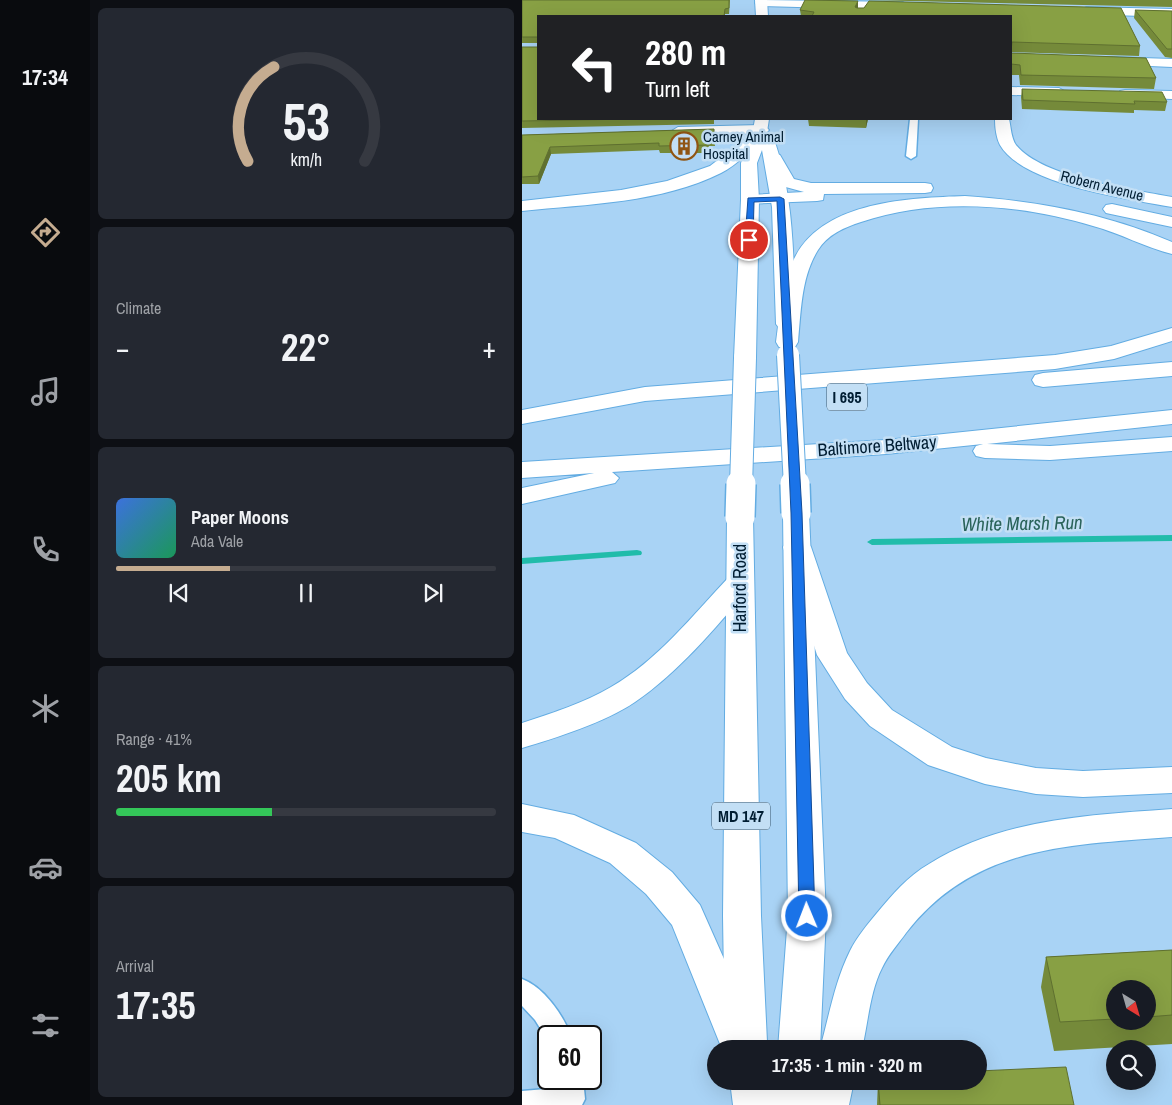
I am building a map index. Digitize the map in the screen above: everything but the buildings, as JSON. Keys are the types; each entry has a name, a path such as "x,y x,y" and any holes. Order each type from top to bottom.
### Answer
{"main road":[{"path":"762,15 761,1 862,7 918,6"},
{"path":"1069,10 1097,5 1172,13"},
{"path":"1096,60 1172,63"},
{"path":"1012,91 1069,92"},
{"path":"1106,94 1172,95"},
{"name":"Robern Avenue","path":"1002,120 1007,144 1014,153 1032,164 1081,184 1172,202"},
{"path":"664,132 761,128"},
{"path":"761,128 774,158 788,182 810,188 958,189 1040,196 1172,222"},
{"path":"522,206 647,190 677,183 719,167 761,128"},
{"name":"Harford Road","path":"744,1040 740,516 750,200 749,163 761,128"},
{"path":"774,158 780,199 797,547 807,916 800,1040"},
{"path":"750,200 958,189"},
{"path":"787,349 798,274 805,254 818,238 839,224 885,208 908,204 955,202 1037,209 1112,225 1172,249"},
{"path":"522,419 645,394 1055,362 1114,352 1172,334"},
{"name":"I 695","path":"522,419 864,396 1172,369"},
{"name":"Baltimore Beltway","path":"522,470 886,447 1172,417"},
{"path":"886,447 1050,453 1172,444"},
{"path":"522,496 708,457"},
{"path":"797,547 832,655 856,691 881,718 940,756 985,771 1036,781 1083,784 1172,780"},
{"path":"522,736 576,717 623,695 660,666 689,638 739,583"},
{"path":"522,818 561,825 622,852 660,883 687,916 740,1040"},
{"path":"843,1040 862,967 891,921 916,892 952,868 984,852 1019,840 1072,831 1172,824"},
{"path":"752,1090 755,1105"},
{"path":"795,1105 796,1090"},
{"path":"827,1105 831,1090"}],"lane":[{"path":"911,156 914,120"},
{"path":"522,990 544,1012 552,1025"},
{"path":"522,1103 572,1099 571,1090"}],"waterway":[{"name":"White Marsh Run","path":"872,542 1172,538"},
{"name":"White Marsh Run","path":"522,561 637,553"}],"place":[{"name":"Carney Animal Hospital","path":"684,146"}],"route":[{"path":"749,240 750,200 780,199 796,513 807,916"}]}
